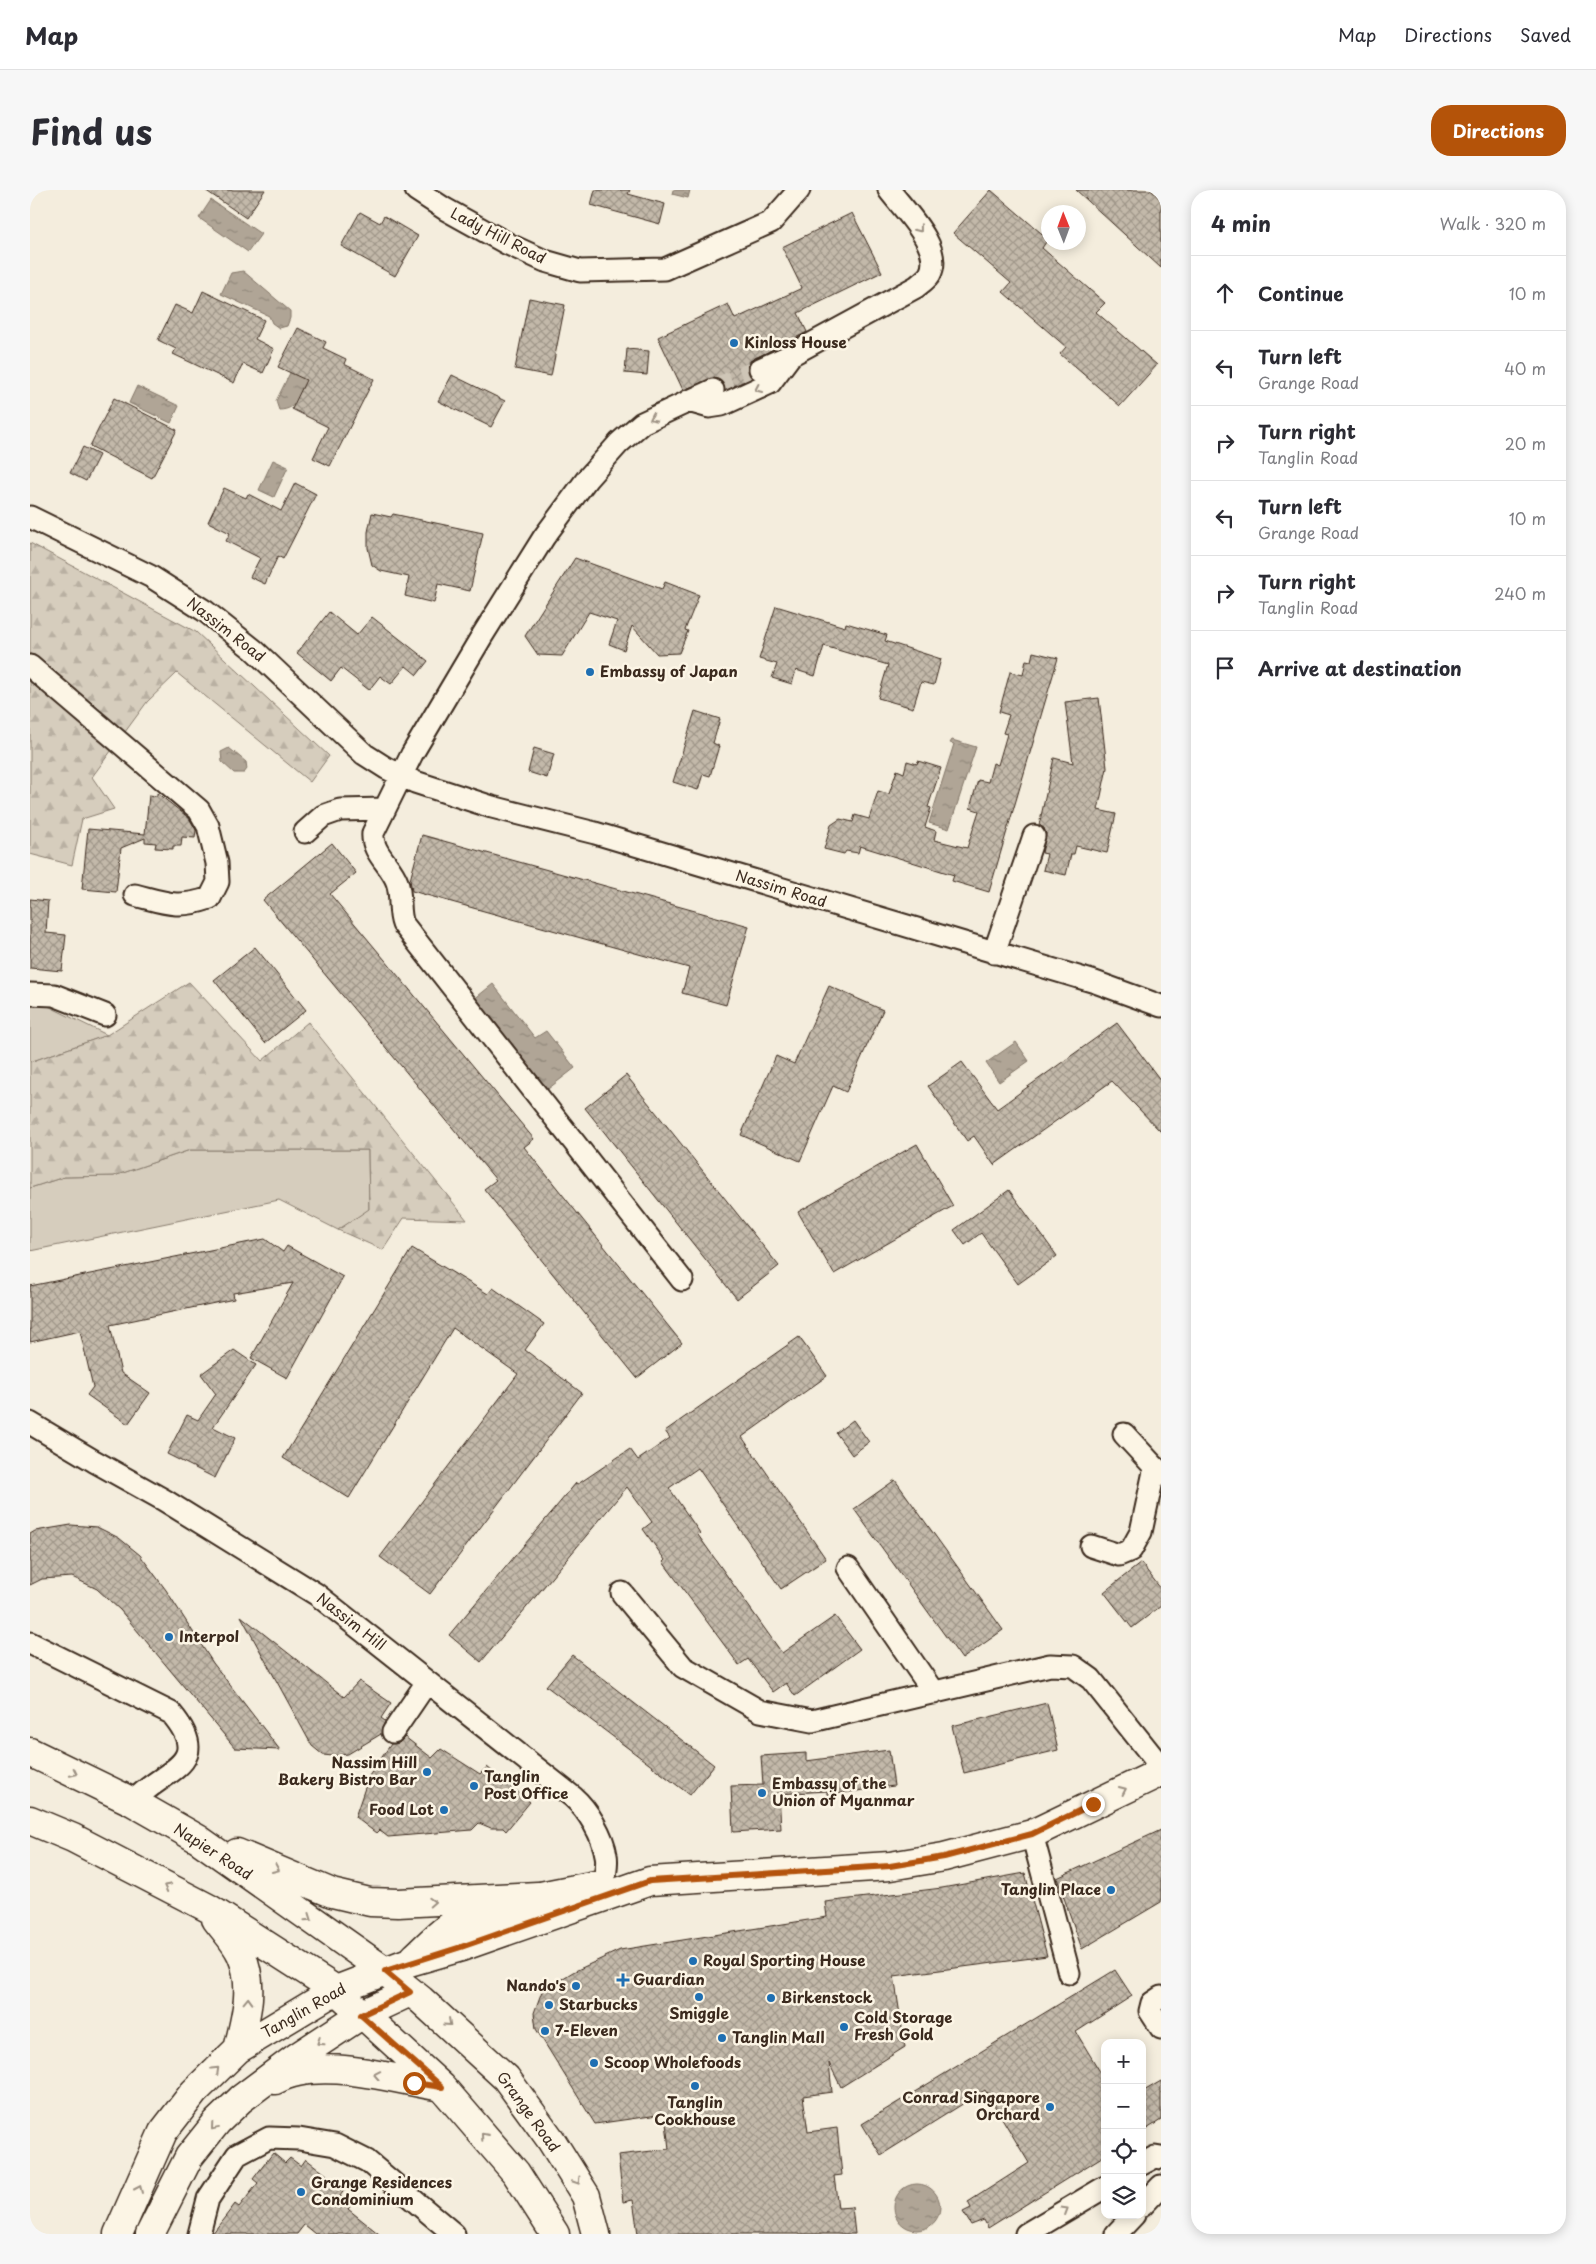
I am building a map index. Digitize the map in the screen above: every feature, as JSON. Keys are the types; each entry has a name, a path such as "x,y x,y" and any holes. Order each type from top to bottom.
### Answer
{"main road":[{"name":"Napier Road","path":"30,1752 132,1802 198,1839 397,1966"},
{"name":"Tanglin Road","path":"119,2234 163,2132 194,2092 238,2049 336,1990 397,1966 461,1947 650,1881 890,1866 944,1857 1032,1834 1161,1772"},
{"path":"30,1820 73,1838 210,1909 336,1990 361,2015 442,2087 516,2174 554,2234"},
{"path":"198,1839 250,1858 332,1893 370,1902 398,1903 538,1896"},
{"path":"397,1966 446,1929 464,1919 538,1896 604,1883 650,1881"},
{"path":"210,1909 241,1953 249,1982 248,2010 238,2049"},
{"name":"Grange Road","path":"397,1966 410,1992 506,2078 551,2140 586,2196 596,2234"},
{"path":"150,2234 189,2157 217,2122 242,2099 297,2057 361,2015 410,1992"},
{"path":"242,2099 287,2073 332,2069 374,2074 442,2087"}],"street":[{"name":"Lady Hill Road","path":"416,190 445,209 508,244 545,261 580,271 665,269 771,222 799,190"},
{"path":"760,369 791,355 916,287 931,273 933,257 928,240 889,190"},
{"path":"688,401 709,407 722,405 770,383 791,355"},
{"path":"682,1280 403,924 400,916 397,882 387,863 378,852 373,839 373,833 400,776 487,628 544,537 572,500 619,444 642,423 713,390"},
{"name":"Nassim Road","path":"30,517 150,576 205,611 254,650 364,754 400,776 492,807 595,832 1095,982 1161,1006"},
{"path":"30,666 128,751 189,799 208,826 217,863 218,882 210,898 193,904 174,905 135,896"},
{"path":"305,832 324,816 340,810 385,809"},
{"path":"994,953 1034,836"},
{"path":"30,994 54,995 105,1015"},
{"name":"Nassim Hill","path":"30,1423 164,1500 316,1594 579,1803 596,1830 607,1856 604,1883"},
{"path":"1091,1546 1119,1554 1131,1550 1141,1532 1158,1471 1124,1434"},
{"path":"848,1568 934,1693"},
{"path":"622,1593 683,1667 760,1711 812,1721 1050,1665 1073,1666 1092,1679 1161,1767"},
{"path":"30,1644 172,1713 184,1728 189,1745 182,1764 144,1789 132,1802"},
{"path":"393,1732 427,1682"},
{"path":"1032,1834 1069,1973"},
{"path":"1161,1997 1152,2003 1150,2011 1161,2028"},
{"path":"199,2234 208,2200 237,2155 269,2138 299,2139 335,2145 367,2161 454,2234"},
{"path":"1146,2162 1155,2157 1161,2158"},
{"path":"1146,2202 1161,2186"},
{"path":"1026,2234 1101,2189"},
{"path":"1116,2234 1130,2219"}],"green space":[{"path":"30,543 196,632 329,756 310,782 177,673 147,702 92,777 114,809 82,819 72,865 30,854"},
{"path":"189,982 262,1061 308,1022 467,1220 404,1218 383,1250 338,1230 369,1209 368,1150 190,1150 114,1176 64,1177 30,1188 30,1062 107,1035"},
{"path":"46,1005 107,1035 30,1062 30,1006"},
{"path":"190,1150 368,1150 369,1210 338,1230 279,1200 30,1251 30,1188 64,1177 114,1176"}],"water":[{"path":"673,190 690,190 688,198 672,194"},
{"path":"211,200 261,234 248,252 199,218"},
{"path":"243,271 290,311 287,326 279,328 272,323 269,316 221,294 231,273"},
{"path":"292,369 310,378 299,400 291,407 279,410 276,401"},
{"path":"137,386 179,406 171,423 129,403"},
{"path":"273,460 288,467 274,497 259,490"},
{"path":"952,740 976,747 949,829 929,823 954,744 950,743"},
{"path":"229,748 246,762 247,769 244,773 234,773 222,762 221,752"},
{"path":"493,984 535,1038 546,1031 575,1068 544,1092 473,1000"},
{"path":"1016,1042 1029,1061 999,1082 986,1063"},
{"path":"917,2184 930,2188 936,2194 940,2207 936,2220 930,2226 917,2230 904,2226 898,2220 894,2207 898,2194 904,2188"}],"building":[{"path":"205,190 265,190 246,218"},
{"path":"595,190 630,190 628,194 665,204 660,224 591,205"},
{"path":"991,190 1041,233 1041,250 1044,250 1105,303 1096,312 1157,365 1120,406 1060,354 1066,347 1003,292 1011,283 953,233"},
{"path":"1076,190 1151,190 1161,199 1161,268"},
{"path":"360,212 380,223 384,216 418,236 395,276 341,246"},
{"path":"852,213 882,272 798,313 807,332 750,361 748,368 751,378 725,390 721,380 714,378 683,390 658,337 728,304 735,319 802,288 782,247"},
{"path":"203,291 264,320 255,339 274,349 263,373 243,364 234,383 173,354 176,349 158,340 175,305 193,313"},
{"path":"529,298 565,305 551,376 515,369"},
{"path":"298,328 326,342 323,348 346,359 344,364 374,379 330,466 313,458 328,427 292,409 306,380 278,367"},
{"path":"627,349 649,351 647,375 625,373"},
{"path":"452,375 505,401 491,427 438,401"},
{"path":"114,398 177,430 152,478 90,446"},
{"path":"83,447 99,455 86,481 70,473"},
{"path":"295,483 316,494 283,559 278,556 265,584 250,577 260,558 226,541 230,533 208,522 224,488 246,498 248,494 281,511"},
{"path":"372,513 391,517 393,514 483,533 470,591 438,584 434,603 405,596 409,577 381,571 372,565 368,548 368,532"},
{"path":"575,558 662,589 665,582 699,595 685,630 688,631 679,653 657,654 632,626 624,650 609,644 617,621 589,612 562,656 538,655 525,636"},
{"path":"776,606 845,627 846,623 887,635 885,641 941,659 934,685 921,682 913,708 878,698 888,665 824,646 815,676 796,670 792,684 772,678 777,664 759,659"},
{"path":"329,612 357,635 372,617 428,661 417,675 406,666 391,684 380,676 369,690 341,668 331,681 297,653"},
{"path":"1033,652 1058,658 989,892 952,881 954,875 860,846 858,853 846,851 844,854 824,849 831,825 840,819 853,822 855,815 869,819 878,791 889,794 897,770 904,773 907,761 917,764 918,761 941,768 928,807 931,808 925,827 936,831 934,840 967,848 979,811 970,808 978,780 988,782 993,763 998,765 1007,734 1003,733 1009,715 999,712 1010,672 1023,675 1026,660 1031,661"},
{"path":"1099,698 1107,768 1098,810 1116,814 1107,853 1076,846 1074,854 1071,854 1066,875 1043,870 1047,854 1042,853 1046,834 1044,828 1039,825 1054,758 1073,763 1065,702"},
{"path":"695,711 720,719 713,743 719,746 710,776 703,774 698,790 673,782"},
{"path":"534,748 554,754 547,778 528,772"},
{"path":"157,793 189,818 196,830 195,838 182,837 181,846 173,846 173,849 155,848 156,843 145,842 145,838 121,848 116,892 82,889 88,829 145,834 149,795 157,796"},
{"path":"422,835 749,926 726,1005 682,993 689,968 412,891 410,880"},
{"path":"332,843 356,873 330,894 534,1139 524,1147 682,1343 637,1378 484,1189 496,1180 263,900"},
{"path":"30,899 48,901 46,933 66,935 62,971 30,968"},
{"path":"255,947 306,1010 265,1043 214,980"},
{"path":"829,986 883,1010 846,1092 833,1086 800,1161 741,1135 776,1056 794,1064"},
{"path":"1117,1023 1161,1081 1161,1132 1112,1081 994,1165 974,1136 967,1141 928,1086 962,1062 997,1109"},
{"path":"626,1075 779,1266 737,1299 585,1108"},
{"path":"917,1144 953,1206 834,1274 798,1212"},
{"path":"1009,1190 1057,1256 1018,1284 981,1233 965,1245 954,1230"},
{"path":"265,1239 283,1252 287,1246 343,1277 287,1378 251,1358 293,1283 233,1293 234,1299 110,1325 121,1373 150,1393 128,1424 87,1395 93,1387 80,1331 30,1342 30,1286"},
{"path":"412,1248 488,1294 493,1288 544,1324 525,1350 582,1393 430,1594 380,1557 518,1374 453,1328 349,1498 283,1458"},
{"path":"799,1337 827,1376 742,1437 826,1559 781,1589 698,1468 669,1488 700,1533 698,1535 782,1653 835,1616 860,1649 795,1696 786,1683 773,1692 748,1659 739,1665 663,1562 665,1560 643,1529 652,1522 627,1487 481,1662 449,1635 576,1483 578,1484 630,1449 638,1460 670,1438 665,1431"},
{"path":"234,1350 256,1365 213,1427 235,1438 215,1478 167,1454 187,1415 198,1420 216,1394 201,1374"},
{"path":"853,1420 869,1442 852,1455 836,1433"},
{"path":"895,1480 1003,1630 962,1659 854,1509"},
{"name":"Interpol","path":"71,1525 97,1527 119,1538 140,1555 166,1590 213,1663 280,1750 235,1748 120,1610 97,1589 72,1577 42,1579 30,1585 30,1534 35,1531"},
{"path":"1141,1563 1161,1589 1161,1606 1132,1628 1104,1592"},
{"path":"241,1616 344,1697 359,1681 391,1703 381,1718 385,1721 381,1734 348,1754 323,1755 312,1746"},
{"path":"572,1655 714,1765 690,1795 546,1686"},
{"path":"1047,1703 1058,1750 964,1773 952,1726"},
{"path":"405,1737 432,1758 441,1749 480,1774 487,1767 530,1802 506,1831 503,1828 491,1828 479,1823 472,1830 388,1837 379,1830 376,1833 355,1817 369,1776 391,1744 399,1743"},
{"path":"889,1750 894,1786 827,1795 827,1791 779,1794 781,1829 733,1832 731,1786 763,1785 761,1756 806,1753 806,1761"},
{"name":"Tanglin Place","path":"1161,1830 1161,1902 1082,1949 1057,1878"},
{"path":"1025,1873 1047,1956 894,1976 905,2047 841,2087 829,2063 832,2092 803,2096 808,2132 837,2128 842,2175 834,2176 838,2208 852,2207 855,2234 638,2234 633,2200 623,2202 618,2155 669,2149 665,2114 595,2124 536,2029 534,2013 542,1991 573,1972 620,1950 827,1917 825,1902 942,1888"},
{"name":"Conrad Singapore Orchard","path":"1115,1970 1132,1996 1076,2032 1101,2073 1101,2157 988,2228 984,2220 971,2225 963,2212 971,2208 968,2202 1029,2163 985,2090 881,2155 862,2124"},
{"path":"1161,2081 1161,2120 1146,2129 1146,2129 1146,2090"},
{"name":"Grange Residences Condominium","path":"273,2153 285,2163 290,2158 301,2166 306,2159 345,2189 340,2196 352,2204 348,2209 379,2234 315,2234 304,2225 297,2234 212,2234 235,2204 239,2207 258,2183 253,2179"}],"tunnel":[{"path":"713,390 760,369"}],"place":[{"name":"Kinloss House","path":"734,343"},
{"name":"Embassy of Japan","path":"590,672"},
{"name":"Interpol","path":"169,1637"},
{"name":"Nassim Hill Bakery Bistro Bar","path":"427,1772"},
{"name":"Tanglin Post Office","path":"474,1786"},
{"name":"Embassy of the Union of Myanmar","path":"762,1793"},
{"name":"Food Lot","path":"444,1810"},
{"name":"Tanglin Place","path":"1111,1890"},
{"name":"Royal Sporting House","path":"693,1961"},
{"name":"Guardian","path":"623,1980"},
{"name":"Nando's","path":"576,1986"},
{"name":"Smiggle","path":"699,1997"},
{"name":"Birkenstock","path":"771,1998"},
{"name":"Starbucks","path":"549,2005"},
{"name":"Cold Storage Fresh Gold","path":"844,2027"},
{"name":"7-Eleven","path":"545,2031"},
{"name":"Tanglin Mall","path":"722,2038"},
{"name":"Scoop Wholefoods","path":"594,2063"},
{"name":"Tanglin Cookhouse","path":"695,2086"},
{"name":"Conrad Singapore Orchard","path":"1050,2107"},
{"name":"Grange Residences Condominium","path":"301,2192"}],"route":[{"path":"414,2083 442,2087 361,2015 410,1992 385,1971 461,1947 650,1881 890,1866 944,1857 1032,1834 1093,1804"}]}
